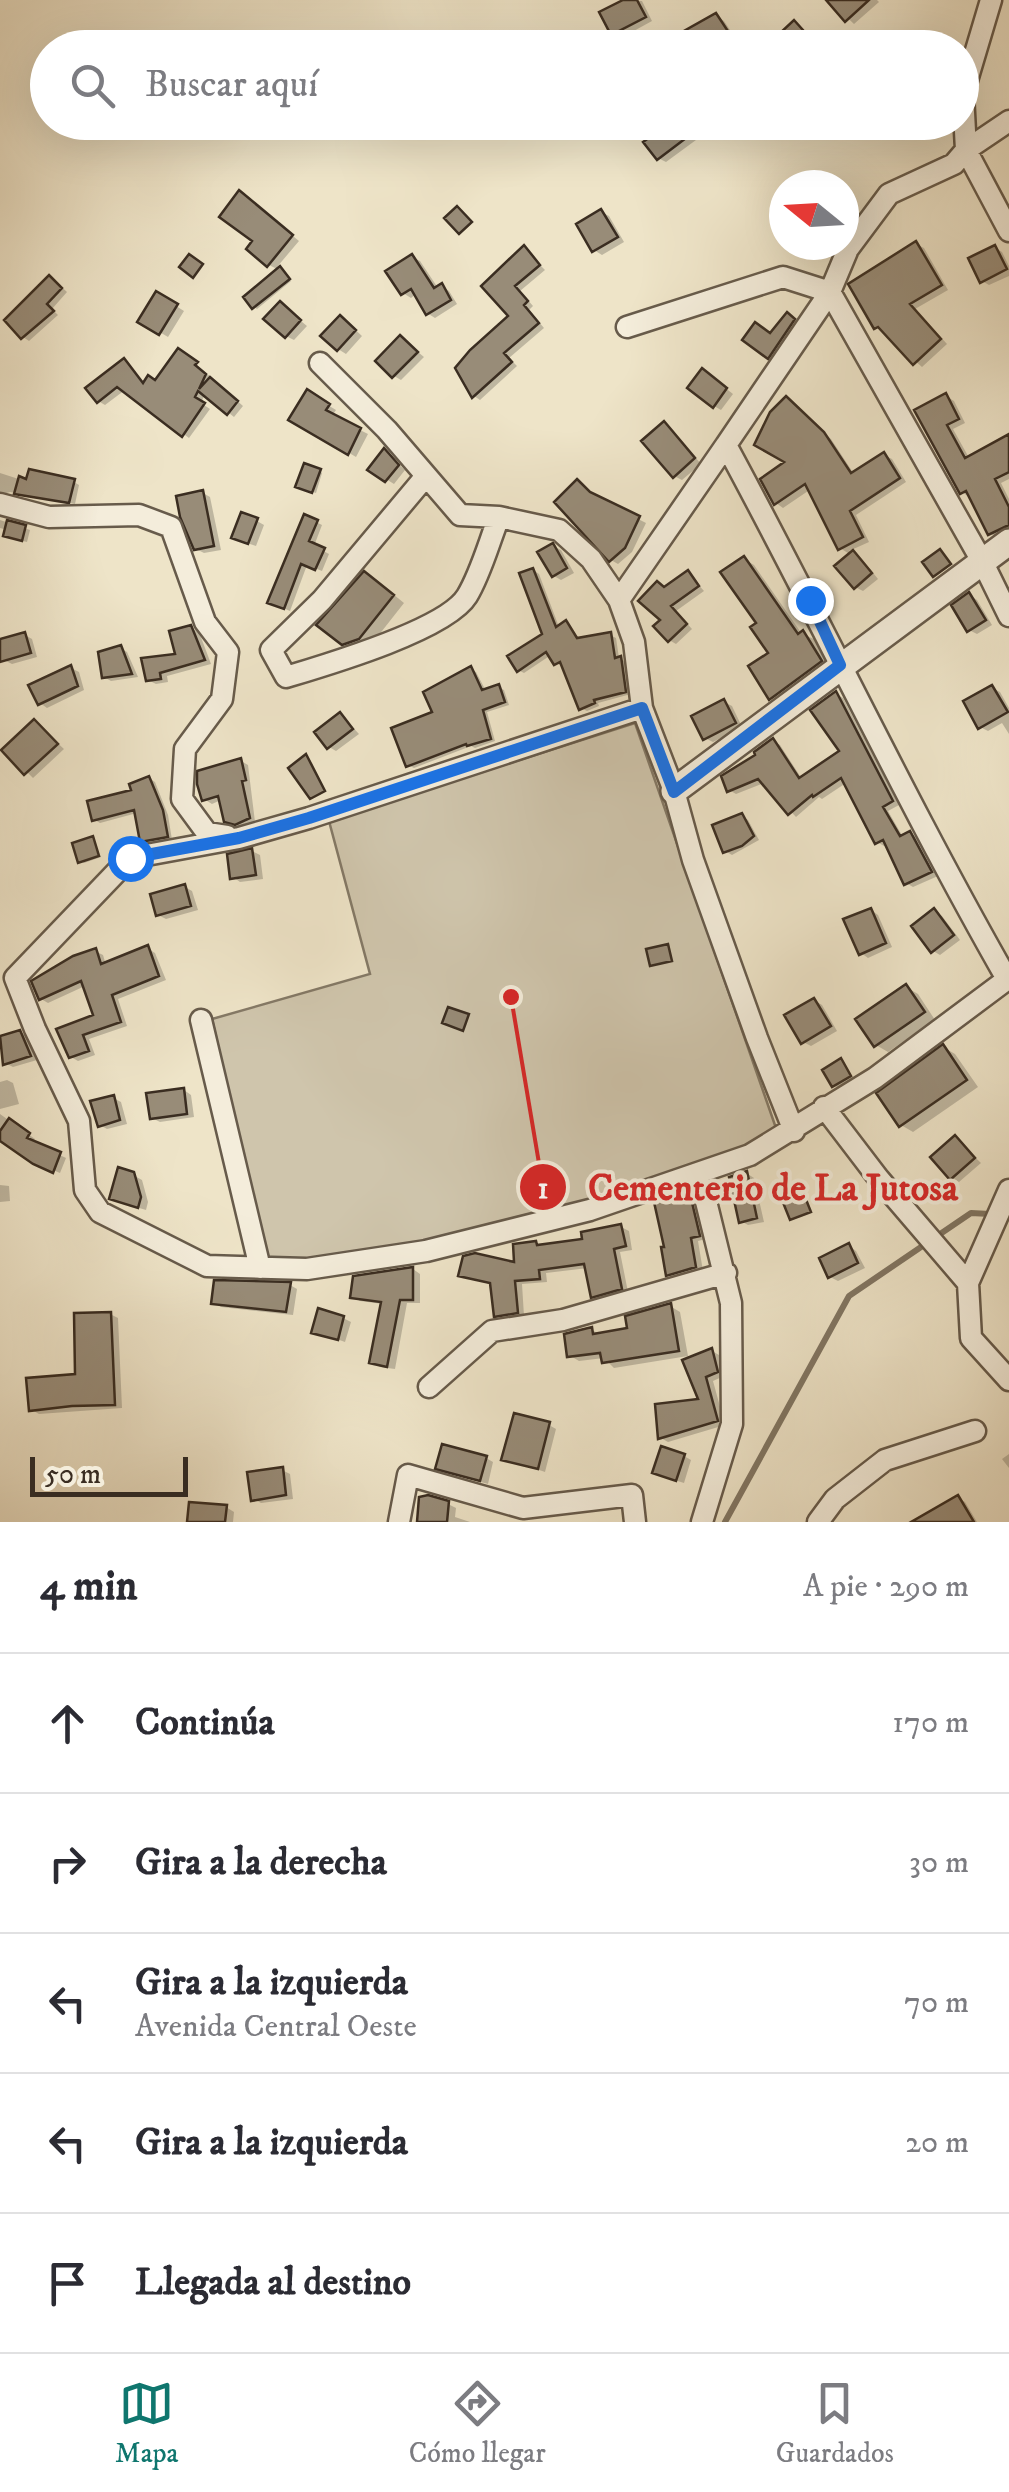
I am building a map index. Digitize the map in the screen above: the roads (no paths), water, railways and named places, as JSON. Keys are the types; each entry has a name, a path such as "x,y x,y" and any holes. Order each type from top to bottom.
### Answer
{"street":[{"path":"979,40 991,0"},
{"path":"619,600 830,292 848,249 889,194 954,164 966,150 1009,120"},
{"path":"965,140 966,150 1009,231"},
{"path":"628,327 783,278 830,292 1009,616"},
{"path":"320,363 387,430 460,515 499,517 559,530 591,560 619,600 634,642 642,708 674,792 712,914 794,1131"},
{"path":"642,708 239,838 130,858 15,978 79,1121 85,1190 100,1212 207,1266 307,1268 426,1251 590,1210 750,1155 794,1131 875,1078 1008,978 951,881 726,445"},
{"path":"426,476 322,600 271,650 286,677 352,657 458,606 467,595 499,517"},
{"path":"0,504 49,517 139,515 171,527 204,622 228,652 222,699 184,750 182,799 207,834 239,838"},
{"path":"674,792 1009,542"},
{"path":"201,1020 260,1268"},
{"path":"824,1108 968,1283"},
{"path":"699,1173 731,1304 732,1424 702,1522"},
{"path":"1009,1190 968,1283 971,1338 1009,1380"},
{"path":"429,1387 492,1331 564,1320 726,1273"},
{"path":"818,1522 835,1500 884,1460 975,1431"},
{"path":"399,1522 408,1475 523,1508 632,1495 635,1522"}],"waterway":[{"path":"725,1522 849,1296 971,1213 1009,1215"}],"place":[{"name":"Cementerio de La Jutosa","path":"511,997"}]}
